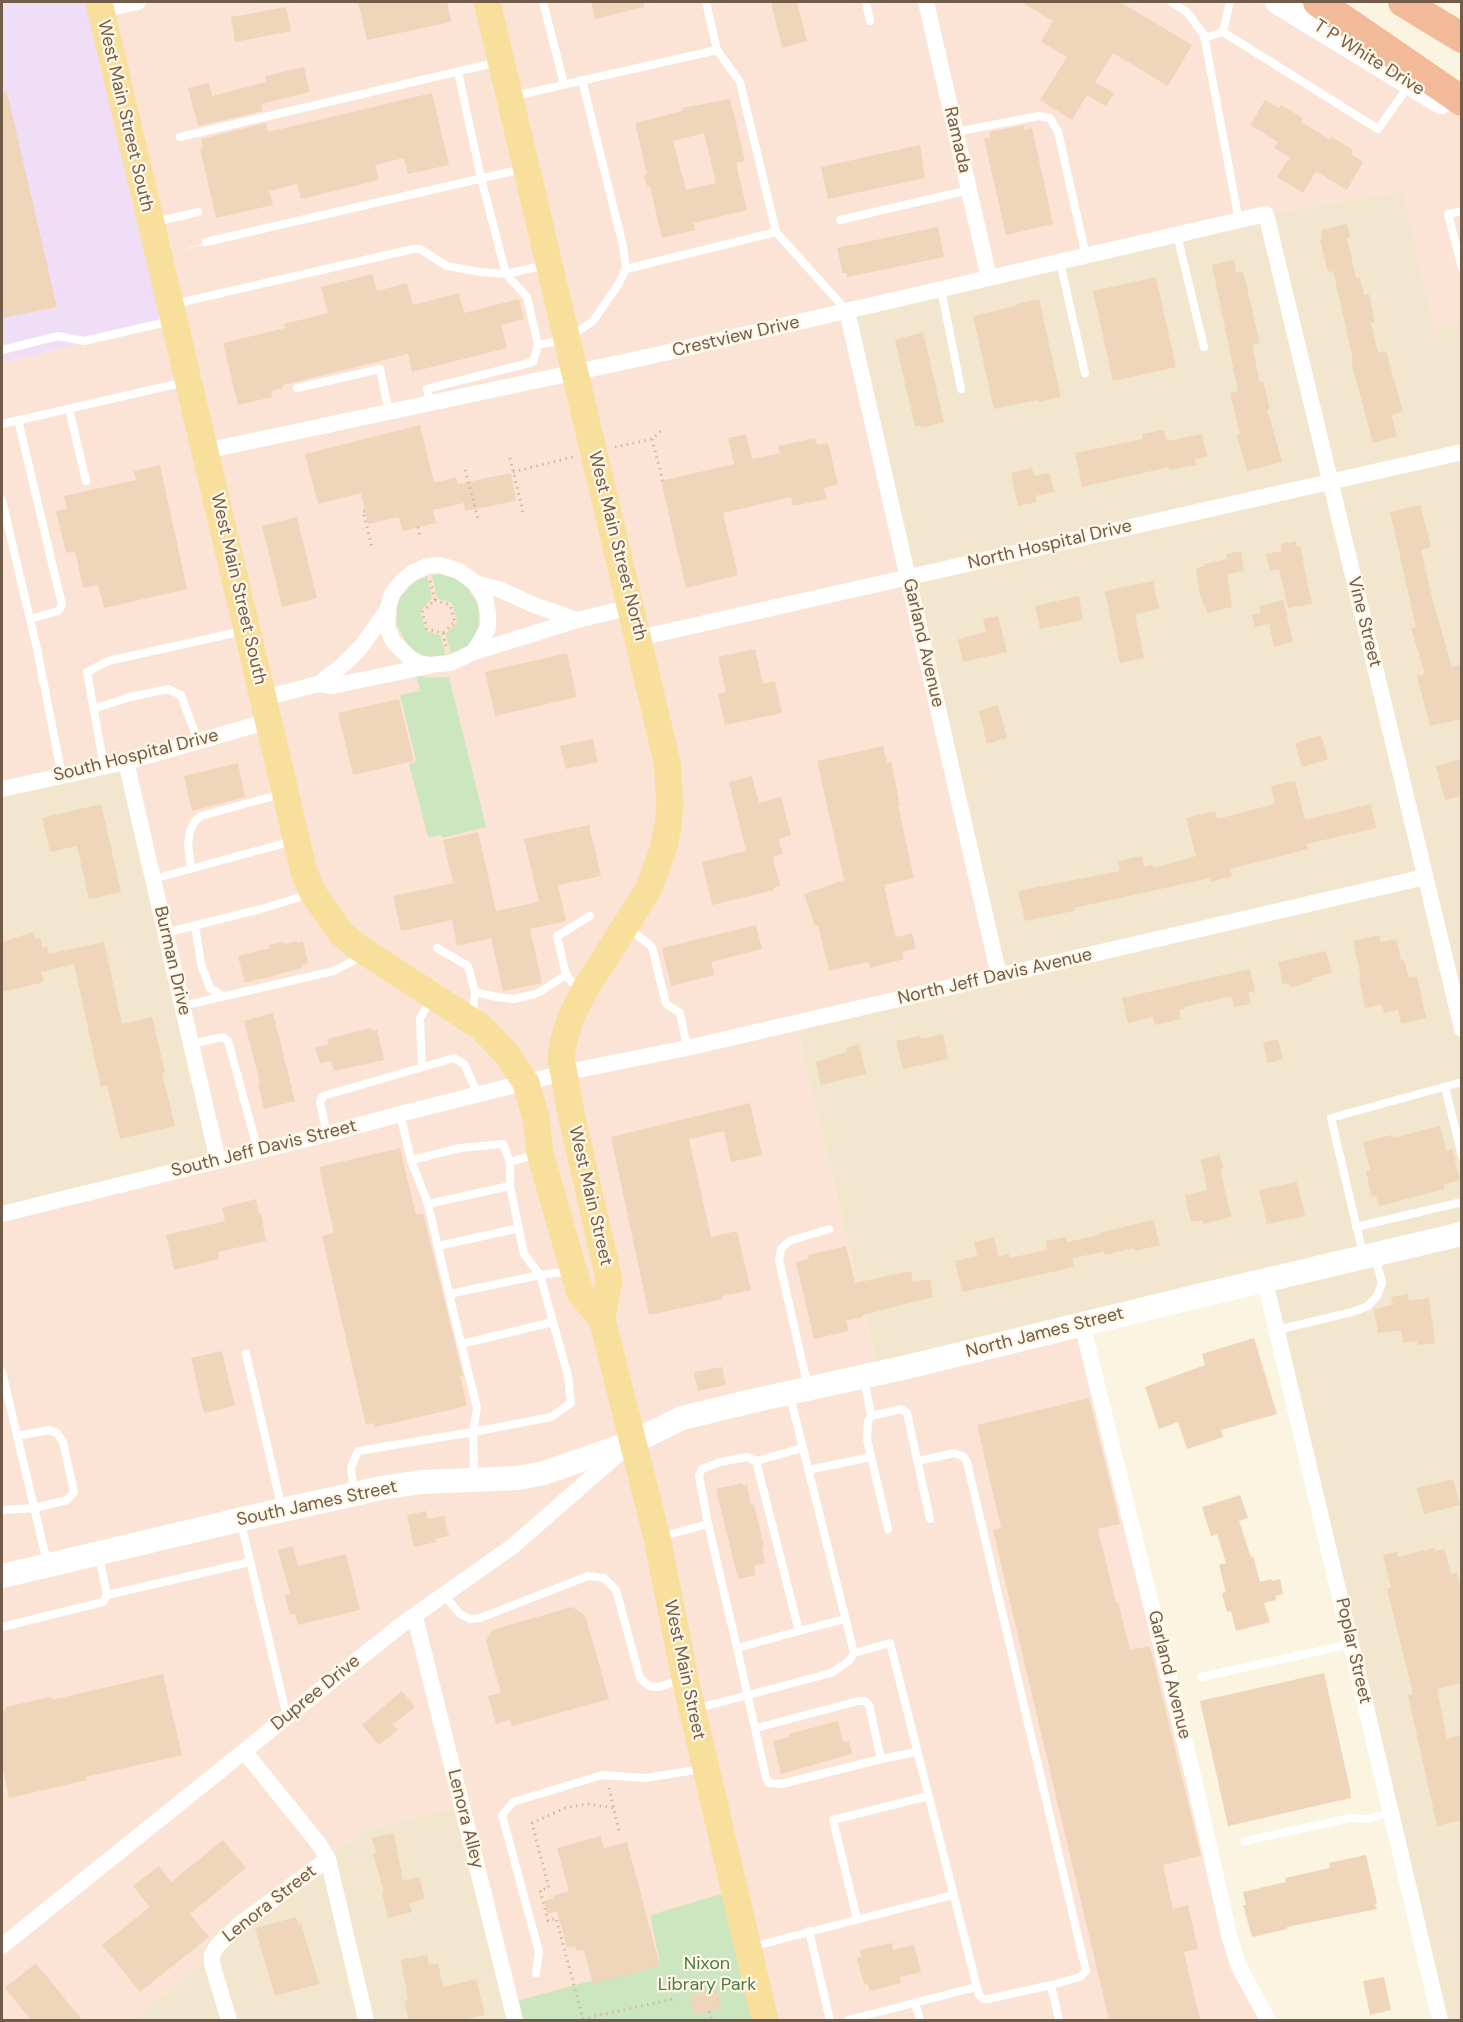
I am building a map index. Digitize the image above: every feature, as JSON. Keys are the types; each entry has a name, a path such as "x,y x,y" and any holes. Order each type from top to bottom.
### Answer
{"highway":[{"path":"1318,2 1461,101"},
{"path":"1403,2 1461,38"}],"main road":[{"name":"West Main Street North","path":"488,2 574,373 639,638 667,762 670,803 663,850 648,890 626,925 574,984 571,1017 561,1058 563,1073"},
{"name":"West Main Street South","path":"100,6 304,872 313,893 340,932 367,953 472,1020 494,1039 526,1083"},
{"name":"West Main Street","path":"563,1073 609,1280 602,1319 657,1538 685,1679 765,2020"},
{"name":"West Main Street","path":"526,1083 536,1118 540,1153 580,1293 602,1319"}],"street":[{"path":"100,6 138,2"},
{"name":"Ramada","path":"926,2 989,278"},
{"name":"T P White Drive","path":"1277,2 1461,114"},
{"name":"Crestview Drive","path":"205,451 574,373 1266,214"},
{"name":"Vine Street","path":"1266,214 1461,1029"},
{"name":"Garland Avenue","path":"847,311 999,976"},
{"name":"North Hospital Drive","path":"639,638 1461,452"},
{"path":"430,665 410,658 393,641 387,627 388,608 392,594 402,580 427,566 440,565 459,571 475,583 485,598 488,628 474,652"},
{"path":"475,583 501,590 534,605 578,620"},
{"path":"318,684 333,686 430,665 450,663 474,652 578,620 631,607"},
{"path":"318,684 343,665 361,647 388,608"},
{"name":"South Hospital Drive","path":"2,789 126,762 198,741 318,684"},
{"name":"Burman Drive","path":"126,762 218,1161"},
{"name":"North Jeff Davis Avenue","path":"526,1083 563,1073 687,1048 1425,877"},
{"name":"South Jeff Davis Street","path":"2,1214 526,1083"},
{"name":"North James Street","path":"633,1442 682,1418 864,1377 1461,1234"},
{"name":"Poplar Street","path":"1265,1281 1440,2020"},
{"name":"Garland Avenue","path":"1082,1324 1192,1769 1230,1939 1239,1966 1268,2020"},
{"name":"South James Street","path":"2,1576 354,1494 421,1482 518,1478 544,1473 633,1442"},
{"name":"Dupree Drive","path":"2,1946 401,1626 513,1546 633,1442"},
{"name":"Lenora Alley","path":"415,1617 515,2020"},
{"name":"Lenora Street","path":"244,1751 319,1844 327,1859 366,2020"},
{"name":"Lenora Street","path":"229,2020 212,1964 212,1955 217,1946 240,1924 327,1859"}],"lane":[{"path":"543,2 564,84"},
{"path":"706,2 717,50 740,82 776,232 847,311"},
{"path":"866,2 870,21"},
{"path":"1171,2 1187,12 1197,24 1204,38 1239,221"},
{"path":"1223,32 1230,2"},
{"path":"1204,38 1223,32 1377,129 1410,84"},
{"path":"511,97 717,50"},
{"path":"180,137 502,62"},
{"path":"431,404 428,389 533,362 538,345 527,297 506,274 481,178 458,72"},
{"path":"538,345 567,339 593,321 618,285 626,269 623,246 582,80"},
{"path":"955,132 1039,116 1050,118 1058,132 1086,256"},
{"path":"206,242 527,168"},
{"path":"840,220 969,190"},
{"path":"1461,211 1448,214 1461,268"},
{"path":"151,229 164,220 198,212"},
{"path":"626,269 776,232"},
{"path":"1177,235 1204,347"},
{"path":"2,350 58,336 84,341 173,313 413,249 420,249 447,266 480,272 506,274 549,264"},
{"path":"1059,262 1085,373"},
{"path":"941,289 961,389"},
{"path":"297,388 380,369 390,413"},
{"path":"2,424 189,381"},
{"path":"69,409 86,481"},
{"path":"18,420 62,605 58,611 30,619"},
{"path":"2,500 30,619 62,776"},
{"path":"104,767 87,672 108,661 248,630"},
{"path":"93,710 130,697 168,688 181,695 198,741"},
{"path":"191,869 188,845 190,831 195,821 201,816 285,793"},
{"path":"153,879 296,840"},
{"path":"165,933 261,909 313,893"},
{"path":"476,992 514,999 574,984 557,936 590,916"},
{"path":"195,925 201,964 210,988 222,996"},
{"path":"626,925 652,947 666,1004 680,1014 687,1048"},
{"path":"437,948 468,966 476,992 472,1020"},
{"path":"182,1006 334,971 367,953"},
{"path":"422,1067 420,1018 434,995"},
{"path":"191,1044 223,1037 228,1041 258,1151"},
{"path":"327,1134 320,1102 322,1096 454,1058 464,1064 478,1095"},
{"path":"1277,1330 1368,1306 1377,1296 1382,1283 1356,1227 1331,1118 1461,1082"},
{"path":"1445,1087 1461,1156"},
{"path":"400,1114 411,1160 428,1204 477,1408 473,1432 474,1481"},
{"path":"354,1494 351,1467 358,1451 551,1417 571,1403 568,1376 540,1275 524,1254 510,1186 510,1162 503,1144 460,1148 411,1160"},
{"path":"510,1162 540,1153"},
{"path":"428,1204 510,1186"},
{"path":"1356,1227 1461,1202"},
{"path":"438,1246 519,1228"},
{"path":"830,1229 789,1241 781,1250 779,1260 799,1390 803,1448 854,1653"},
{"path":"449,1294 540,1275 573,1271"},
{"path":"461,1344 553,1322"},
{"path":"246,1354 283,1510"},
{"path":"2,1372 48,1566"},
{"path":"864,1377 871,1416 867,1428 871,1457 888,1529"},
{"path":"871,1416 905,1410 930,1519"},
{"path":"2,1508 35,1508 67,1500 74,1492 63,1442 57,1432 49,1430 17,1436"},
{"path":"803,1448 756,1461 747,1456 705,1466 699,1476 766,1778 769,1784 781,1784 917,1752"},
{"path":"692,1710 831,1673 849,1661 854,1653 890,1643 979,1995 983,1999 988,1999 1052,1985 1080,1977 1086,1971 967,1462 964,1457 954,1453 918,1461"},
{"path":"808,1470 871,1457"},
{"path":"756,1461 799,1631"},
{"path":"240,1520 287,1717"},
{"path":"657,1538 708,1524"},
{"path":"2,1627 103,1602 106,1595 98,1554"},
{"path":"106,1595 250,1562"},
{"path":"445,1596 460,1614 470,1619 480,1618 588,1576 604,1578 616,1590 640,1678 649,1686 658,1687 685,1679"},
{"path":"737,1648 845,1619"},
{"path":"1202,1677 1351,1644"},
{"path":"756,1728 865,1701 869,1705 882,1759"},
{"path":"536,1973 539,1952 502,1815 513,1802 602,1775 645,1778 688,1773 706,1768"},
{"path":"857,1919 833,1820 928,1796"},
{"path":"1245,1841 1351,1818 1366,1819 1391,1812"},
{"path":"748,1948 953,1895"},
{"path":"809,1931 830,2020"},
{"path":"1052,1985 1059,2020"},
{"path":"848,2020 877,2017 915,2003 976,1987"},
{"path":"915,2003 920,2020"}],"path":[{"path":"614,447 652,439 663,429"},
{"path":"652,439 663,481"},
{"path":"513,472 573,457"},
{"path":"510,458 523,512"},
{"path":"465,470 479,522"},
{"path":"365,511 363,512 372,548"},
{"path":"418,527 420,536"},
{"path":"429,574 435,600"},
{"path":"435,600 450,604 454,622 443,633 426,629 422,612 435,600"},
{"path":"609,1788 619,1832"},
{"path":"613,1808 587,1804 566,1808 532,1823 549,1888 540,1890 548,1921 556,1918 584,2019 673,1999"},
{"path":"703,1986 705,1992"},
{"path":"709,2011 712,2020"}],"shaded area":[{"path":"2,2 99,2 175,320 2,363"},
{"path":"99,2 1277,2 1461,115 1461,323 1434,329 1402,191 1266,214 847,311 999,976 796,1023 879,1373 1082,1324 1230,1939 1268,2020 515,2020 462,1806 364,1831 134,2020 2,2020 2,1214 218,1161 126,762 2,789 2,363 174,320","holes":["443,188 178,251 206,242"]},
{"path":"1403,191 1434,329 1462,323 1461,2020 1439,2020 1265,1281 879,1373 796,1023 847,311 1266,214"},
{"path":"126,762 218,1161 2,1214 2,789"},
{"path":"462,1806 517,2020 134,2020 364,1831"}],"green space":[{"path":"442,574 461,581 478,605 478,627 474,637 467,646 451,656 446,634 457,622 452,603 437,598 432,575"},
{"path":"427,576 432,598 420,611 426,631 441,636 446,657 426,657 416,652 407,645 397,625 397,606 401,596 414,582"},
{"path":"416,674 426,678 449,677 486,827 442,838 441,835 428,837 409,764 416,761 400,695 420,691"},
{"name":"Nixon Library Park","path":"735,1890 765,2020 517,2020 513,2002 660,1964 650,1915"}],"building":[{"path":"358,2 447,2 451,22 367,40"},
{"path":"591,2 644,2 644,7 595,19"},
{"path":"771,2 797,2 807,41 782,48"},
{"path":"1021,2 1120,2 1192,45 1168,86 1113,53 1095,82 1114,93 1106,106 1087,95 1072,120 1040,100 1067,57 1041,42 1053,21"},
{"path":"286,7 291,31 235,42 231,17"},
{"path":"304,67 310,92 261,104 263,111 198,126 188,88 209,83 212,96 266,82 265,76"},
{"path":"7,92 57,307 2,318 2,93"},
{"path":"432,93 449,165 408,174 404,158 375,165 379,180 301,199 297,184 269,191 273,205 216,218 200,148 203,147 201,139 266,123 268,132"},
{"path":"730,99 745,161 736,163 747,210 693,223 695,230 662,238 650,186 647,187 644,175 647,174 635,123 683,111 682,108","holes":["704,133 716,183 686,190 673,141"]},
{"path":"1265,100 1279,108 1281,105 1303,118 1301,122 1330,140 1332,137 1353,150 1351,154 1363,162 1347,190 1316,171 1303,193 1277,177 1290,157 1274,148 1278,142 1250,125"},
{"path":"1024,125 1025,130 1032,128 1053,224 1006,235 984,139 991,137 989,132"},
{"path":"920,145 925,178 828,199 821,167"},
{"path":"1347,224 1350,238 1347,238 1356,278 1360,278 1364,295 1369,294 1375,322 1371,323 1378,353 1386,351 1403,412 1391,415 1397,436 1373,443 1351,361 1353,361 1333,271 1328,272 1320,240 1323,239 1321,230"},
{"path":"938,227 944,257 847,277 847,273 843,273 837,248"},
{"path":"1234,260 1236,273 1243,271 1260,343 1253,345 1253,351 1260,382 1263,381 1270,409 1267,409 1282,462 1247,471 1237,435 1240,434 1230,393 1238,391 1212,265"},
{"path":"372,274 377,291 407,283 413,305 459,293 464,313 519,299 524,319 501,325 507,348 412,372 408,354 283,385 283,388 271,391 272,397 238,405 223,343 285,328 284,324 328,313 321,287"},
{"path":"1156,277 1176,367 1113,381 1093,291"},
{"path":"1039,299 1061,397 994,409 973,316"},
{"path":"923,332 944,422 921,428 920,425 915,426 895,340"},
{"path":"420,425 434,483 456,477 458,484 511,473 516,501 465,511 464,503 433,510 436,523 402,531 399,517 368,524 361,493 318,504 305,454"},
{"path":"1164,430 1167,441 1202,434 1207,457 1195,459 1196,465 1169,470 1169,467 1082,487 1075,453 1143,439 1142,434"},
{"path":"746,434 752,459 780,453 778,446 815,438 817,445 828,443 838,484 824,488 827,499 793,506 791,497 723,513 738,575 686,588 661,481 734,464 728,438"},
{"path":"160,465 187,589 104,608 98,585 83,588 75,551 66,553 56,511 67,509 64,496 136,480 134,471"},
{"path":"1032,468 1034,476 1050,473 1054,492 1035,496 1037,502 1018,506 1011,473"},
{"path":"1420,505 1431,547 1421,550 1433,602 1452,667 1461,664 1461,719 1430,726 1417,676 1425,674 1411,628 1416,627 1390,512"},
{"path":"297,517 317,598 282,607 262,526"},
{"path":"1296,541 1297,547 1300,546 1312,604 1288,608 1279,569 1270,571 1266,554 1282,551 1281,544"},
{"path":"1241,551 1244,571 1227,574 1232,607 1207,613 1206,605 1204,606 1200,596 1196,568 1227,559 1226,554"},
{"path":"1153,581 1159,609 1135,614 1144,658 1120,663 1105,591"},
{"path":"1079,596 1083,620 1040,629 1035,606"},
{"path":"1283,600 1293,642 1274,647 1269,624 1255,627 1252,615 1261,613 1259,606"},
{"path":"998,616 1007,652 963,662 958,639 986,632 983,619"},
{"path":"755,649 763,684 775,681 782,713 725,725 718,694 726,692 718,657"},
{"path":"567,653 577,697 495,716 485,672"},
{"path":"399,699 414,761 353,775 338,713"},
{"path":"998,705 1007,738 987,744 979,711"},
{"path":"1321,735 1328,759 1302,767 1295,743"},
{"path":"593,739 598,762 566,769 560,746"},
{"path":"883,746 887,763 891,762 914,878 884,885 895,934 897,937 912,933 916,948 902,952 904,959 870,968 868,962 829,971 818,925 815,926 804,894 844,880 817,761"},
{"path":"1461,759 1461,796 1445,800 1436,766"},
{"path":"238,763 245,797 192,811 184,776"},
{"path":"752,776 759,803 781,797 791,835 778,839 783,854 773,857 780,886 773,888 774,890 712,905 702,862 746,851 729,782"},
{"path":"1295,781 1305,820 1371,804 1376,828 1306,844 1308,849 1230,869 1232,876 1211,882 1210,878 1025,921 1018,891 1120,871 1118,861 1142,856 1144,867 1153,865 1154,868 1196,856 1186,818 1215,811 1217,819 1275,804 1271,786"},
{"path":"101,804 121,892 89,899 77,846 50,852 42,818"},
{"path":"589,825 601,876 558,885 566,921 530,929 542,983 503,991 491,938 457,946 452,920 401,931 393,896 453,883 443,840 478,832 496,911 539,902 524,839"},
{"path":"756,925 762,949 711,962 715,975 671,986 662,948"},
{"path":"33,932 35,939 40,938 42,947 47,946 49,954 104,942 122,1024 152,1017 175,1126 120,1139 107,1085 101,1087 74,964 41,972 44,982 2,992 2,942"},
{"path":"1379,935 1381,942 1396,939 1401,960 1404,960 1409,978 1417,976 1426,1018 1401,1024 1398,1010 1384,1013 1382,1004 1365,1008 1353,941"},
{"path":"297,941 297,943 303,941 308,963 302,965 302,968 245,983 238,956 270,948 269,945"},
{"path":"1326,951 1332,973 1290,987 1289,983 1283,985 1278,962"},
{"path":"1250,969 1255,991 1248,993 1251,1004 1234,1007 1231,996 1184,1007 1179,1010 1181,1019 1155,1025 1153,1017 1128,1023 1122,998"},
{"path":"273,1013 295,1101 264,1109 258,1084 260,1083 244,1021"},
{"path":"371,1028 372,1031 377,1030 384,1060 334,1071 331,1061 320,1063 315,1048 329,1044 327,1039"},
{"path":"943,1034 948,1059 903,1069 896,1041"},
{"path":"1278,1039 1283,1059 1268,1063 1263,1043"},
{"path":"859,1044 866,1074 821,1085 816,1062 847,1052 846,1048"},
{"path":"750,1103 762,1155 731,1162 724,1131 689,1139 711,1237 737,1231 751,1290 723,1296 723,1299 649,1315 611,1137"},
{"path":"1440,1126 1446,1151 1452,1149 1460,1180 1444,1184 1445,1189 1379,1206 1376,1196 1372,1197 1366,1171 1370,1170 1363,1142 1392,1135 1393,1138"},
{"path":"400,1148 416,1215 423,1213 463,1376 460,1376 467,1406 375,1427 374,1423 366,1425 322,1236 334,1233 319,1167"},
{"path":"1220,1155 1223,1169 1220,1169 1231,1217 1203,1224 1203,1220 1191,1222 1185,1195 1207,1190 1201,1159"},
{"path":"1297,1182 1305,1216 1267,1224 1259,1190"},
{"path":"256,1199 266,1241 218,1252 219,1259 174,1270 166,1235 225,1221 222,1208"},
{"path":"1153,1220 1160,1245 1135,1251 1134,1248 1105,1255 1104,1252 1072,1258 1074,1267 962,1292 955,1261 977,1256 974,1242 994,1237 998,1257 1009,1254 1010,1258 1047,1250 1046,1241 1066,1237 1067,1242"},
{"path":"846,1246 855,1283 911,1271 913,1282 930,1279 933,1297 846,1321 849,1331 814,1339 796,1262 809,1259 808,1255"},
{"path":"1408,1294 1409,1301 1429,1298 1435,1343 1417,1345 1417,1341 1403,1343 1401,1330 1378,1333 1374,1309 1393,1305 1391,1297"},
{"path":"1254,1338 1277,1414 1221,1430 1223,1437 1187,1449 1178,1422 1159,1429 1145,1387 1205,1365 1202,1354"},
{"path":"222,1351 235,1406 204,1413 191,1358"},
{"path":"722,1367 726,1385 698,1391 694,1372"},
{"path":"1089,1398 1120,1524 1098,1529 1116,1603 1118,1602 1130,1650 1150,1646 1201,1856 1163,1865 1173,1909 1188,1905 1198,1949 1184,1952 1200,2020 1109,2020 993,1530 1001,1528 977,1425"},
{"path":"1453,1479 1460,1505 1424,1514 1417,1488"},
{"path":"742,1483 743,1486 747,1484 751,1505 754,1504 764,1546 762,1547 765,1563 754,1566 756,1575 738,1579 716,1489"},
{"path":"1240,1495 1248,1518 1239,1521 1251,1557 1253,1556 1260,1582 1280,1579 1283,1594 1275,1596 1276,1600 1264,1603 1270,1622 1236,1631 1231,1611 1227,1612 1222,1593 1226,1592 1219,1565 1226,1563 1217,1534 1211,1536 1202,1507"},
{"path":"426,1511 428,1519 444,1516 449,1536 435,1539 436,1542 414,1547 407,1515"},
{"path":"293,1546 298,1566 346,1554 360,1610 298,1625 295,1614 290,1615 285,1595 290,1594 278,1550"},
{"path":"1434,1548 1435,1551 1444,1549 1451,1574 1457,1572 1461,1591 1461,1683 1437,1689 1447,1739 1461,1735 1461,1820 1437,1826 1408,1695 1413,1694 1387,1589 1391,1588 1383,1555 1397,1552 1398,1557"},
{"path":"572,1607 585,1615 609,1699 512,1726 510,1720 496,1724 488,1696 501,1693 486,1641 492,1630"},
{"path":"1324,1673 1351,1798 1228,1826 1200,1701"},
{"path":"163,1674 182,1755 86,1777 87,1780 9,1798 2,1764 2,1711 6,1710 5,1707 51,1697 52,1700"},
{"path":"402,1691 415,1707 393,1724 398,1730 379,1745 362,1725"},
{"path":"838,1721 843,1742 849,1741 852,1754 781,1774 773,1741 789,1737 789,1734"},
{"path":"394,1833 403,1881 419,1877 425,1899 409,1903 412,1912 388,1918 382,1893 384,1892 373,1854 376,1853 372,1838"},
{"path":"601,1836 604,1848 627,1842 660,1966 593,1984 584,1950 577,1951 575,1946 567,1948 557,1911 547,1914 544,1901 569,1891 557,1848"},
{"path":"223,1840 246,1868 190,1914 209,1937 140,1992 102,1945 150,1907 133,1886 159,1866 171,1882"},
{"path":"1366,1855 1377,1909 1287,1927 1287,1929 1252,1937 1243,1905 1246,1905 1243,1892 1286,1882 1285,1878 1330,1868 1329,1863"},
{"path":"296,1917 298,1924 301,1923 319,1984 275,1996 255,1928"},
{"path":"892,1943 893,1950 914,1945 921,1972 900,1977 901,1983 870,1991 867,1983 864,1984 857,1958 861,1957 860,1950"},
{"path":"427,1955 429,1965 438,1963 443,1987 476,1979 485,2015 460,2020 409,2020 404,2001 408,2000 401,1960"},
{"path":"36,1963 82,2020 31,2020 5,1988"},
{"path":"1384,1977 1391,2010 1370,2015 1363,1981"},
{"path":"717,1989 722,2008 694,2015 690,1996"}]}
